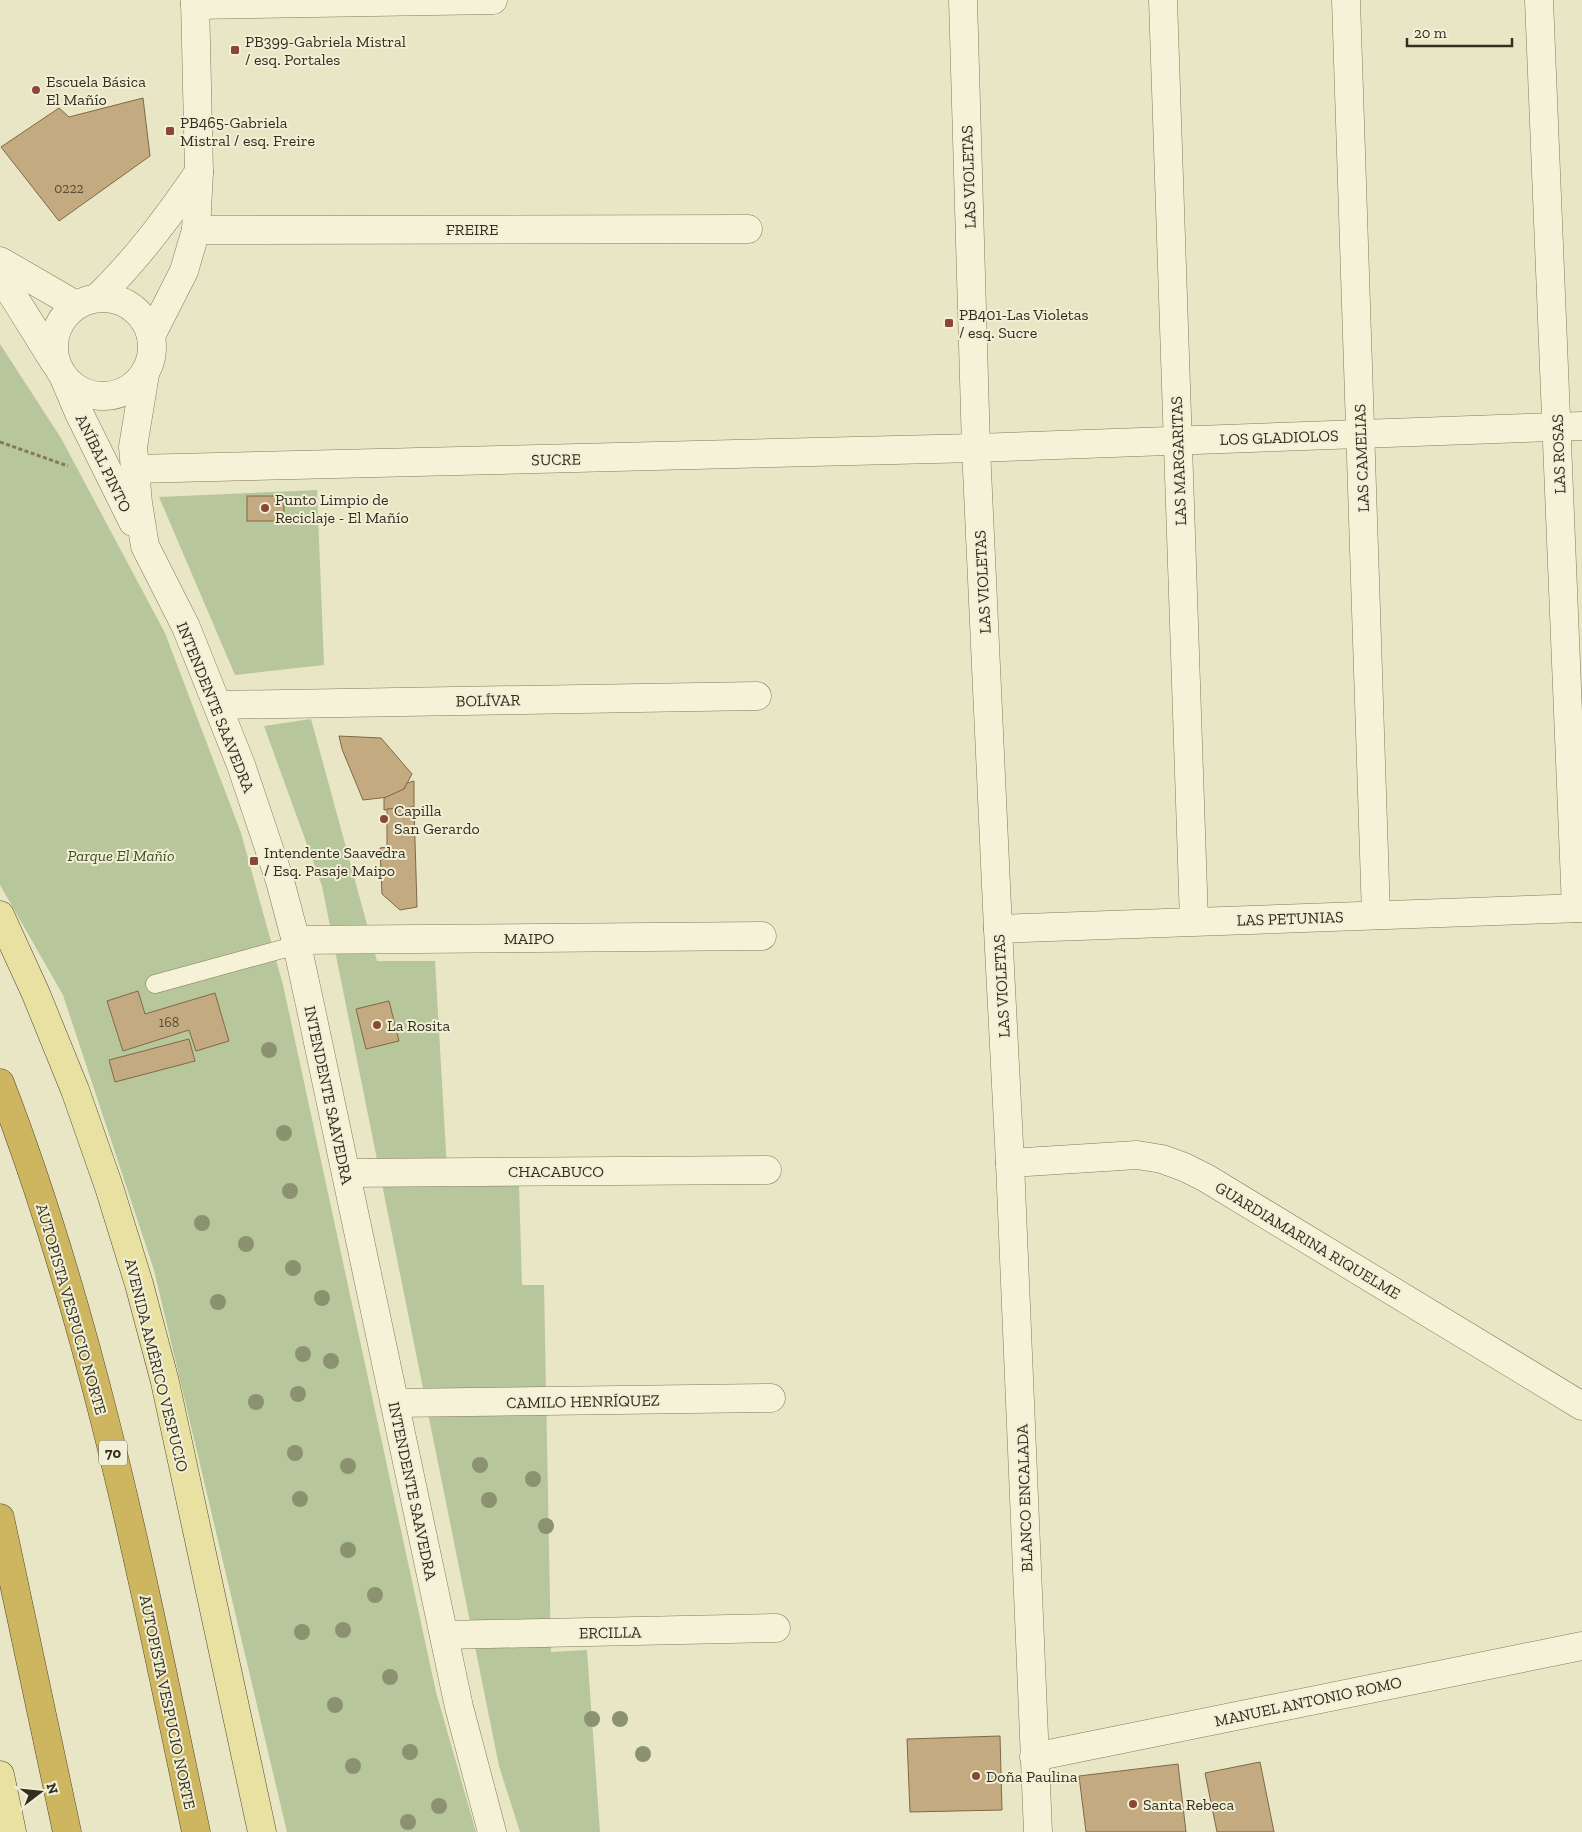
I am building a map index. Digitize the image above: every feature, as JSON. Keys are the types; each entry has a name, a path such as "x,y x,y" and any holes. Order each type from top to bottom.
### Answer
{"highway":[{"name":"AUTOPISTA VESPUCIO NORTE","path":"0,1082 40,1199 93,1377 128,1514 196,1832"},
{"path":"0,1518 67,1832"}],"main road":[{"name":"AVENIDA AMÉRICO VESPUCIO","path":"0,914 36,994 75,1090 109,1187 139,1284 164,1382 262,1832"},
{"path":"0,1775 12,1832"}],"street":[{"path":"151,336 184,271 196,230 199,172 195,3 493,0"},
{"name":"LAS VIOLETAS","path":"963,0 976,448 1010,1163"},
{"name":"LAS MARGARITAS","path":"1163,0 1194,922"},
{"name":"LAS CAMELIAS","path":"1346,0 1376,915"},
{"name":"LAS ROSAS","path":"1539,0 1569,426 1579,908"},
{"path":"0,261 87,301 110,297 122,300 141,314 148,325 151,336 151,360 144,374 134,385 122,393 107,396 91,395 77,390 61,373 54,353 54,339 58,326 65,314 87,301 125,271 149,242 199,172"},
{"name":"FREIRE","path":"196,230 748,229"},
{"name":"ANÍBAL PINTO","path":"0,275 61,373 83,422 125,476"},
{"name":"INTENDENTE SAAVEDRA","path":"144,374 133,447 125,476 138,503 145,546 186,627 218,705 280,881 296,942 444,1636 462,1716 492,1832"},
{"name":"LOS GLADIOLOS","path":"976,448 1569,426"},
{"name":"SUCRE","path":"125,476 976,448"},
{"name":"BOLÍVAR","path":"218,705 757,696"},
{"name":"LAS PETUNIAS","path":"998,929 1579,908"},
{"name":"MAIPO","path":"296,942 762,936"},
{"name":"GUARDIAMARINA RIQUELME","path":"1010,1163 1136,1156 1162,1159 1184,1167 1214,1183 1582,1406"},
{"name":"BLANCO ENCALADA","path":"1010,1163 1038,1832"},
{"name":"CHACABUCO","path":"346,1173 767,1170"},
{"name":"CAMILO HENRÍQUEZ","path":"395,1403 771,1398"},
{"name":"ERCILLA","path":"444,1636 776,1628"},
{"name":"MANUEL ANTONIO ROMO","path":"1034,1757 1582,1646"}],"lane":[{"path":"155,984 296,942"}],"path":[{"path":"0,442 125,476"}],"green space":[{"name":"Parque El Mañío","path":"0,344 61,438 165,633 241,833 283,985 436,1692 476,1832 287,1832 154,1270 63,995 0,885"},
{"path":"317,490 324,665 235,675 159,497"},
{"path":"311,719 377,961 435,961 448,1187 519,1185 522,1285 544,1285 551,1652 587,1650 600,1832 520,1832 499,1766 322,886 264,726"}],"building":[{"path":"143,98 150,156 59,221 1,147 59,108 69,117"},
{"name":"Punto Limpio de Reciclaje - El Mañío","path":"247,496 284,496 284,521 247,521"},
{"path":"339,736 381,738 412,774 404,789 389,797 363,800 342,749"},
{"path":"414,781 414,807 384,810 384,798 404,789 407,783"},
{"path":"414,807 417,907 400,910 382,894 380,848 387,847 387,809"},
{"path":"138,991 145,1014 215,993 229,1041 196,1051 189,1030 123,1051 107,1001"},
{"name":"La Rosita","path":"389,1001 399,1041 366,1049 356,1009"},
{"path":"189,1039 195,1061 115,1082 109,1060"},
{"path":"1000,1736 1002,1810 910,1812 907,1739"},
{"path":"1260,1762 1274,1832 1217,1832 1205,1773"},
{"name":"Santa Rebeca","path":"1178,1764 1186,1832 1086,1832 1079,1776"}],"place":[{"name":"PB399-Gabriela Mistral / esq. Portales","path":"235,50"},
{"name":"Escuela Básica El Mañío","path":"36,90"},
{"name":"PB465-Gabriela Mistral / esq. Freire","path":"170,131"},
{"name":"PB401-Las Violetas / esq. Sucre","path":"949,323"},
{"name":"Punto Limpio de Reciclaje - El Mañío","path":"265,508"},
{"name":"Capilla San Gerardo","path":"384,819"},
{"name":"Intendente Saavedra / Esq. Pasaje Maipo","path":"254,861"},
{"name":"La Rosita","path":"377,1025"},
{"name":"Doña Paulina","path":"976,1776"},
{"name":"Santa Rebeca","path":"1133,1804"}]}
